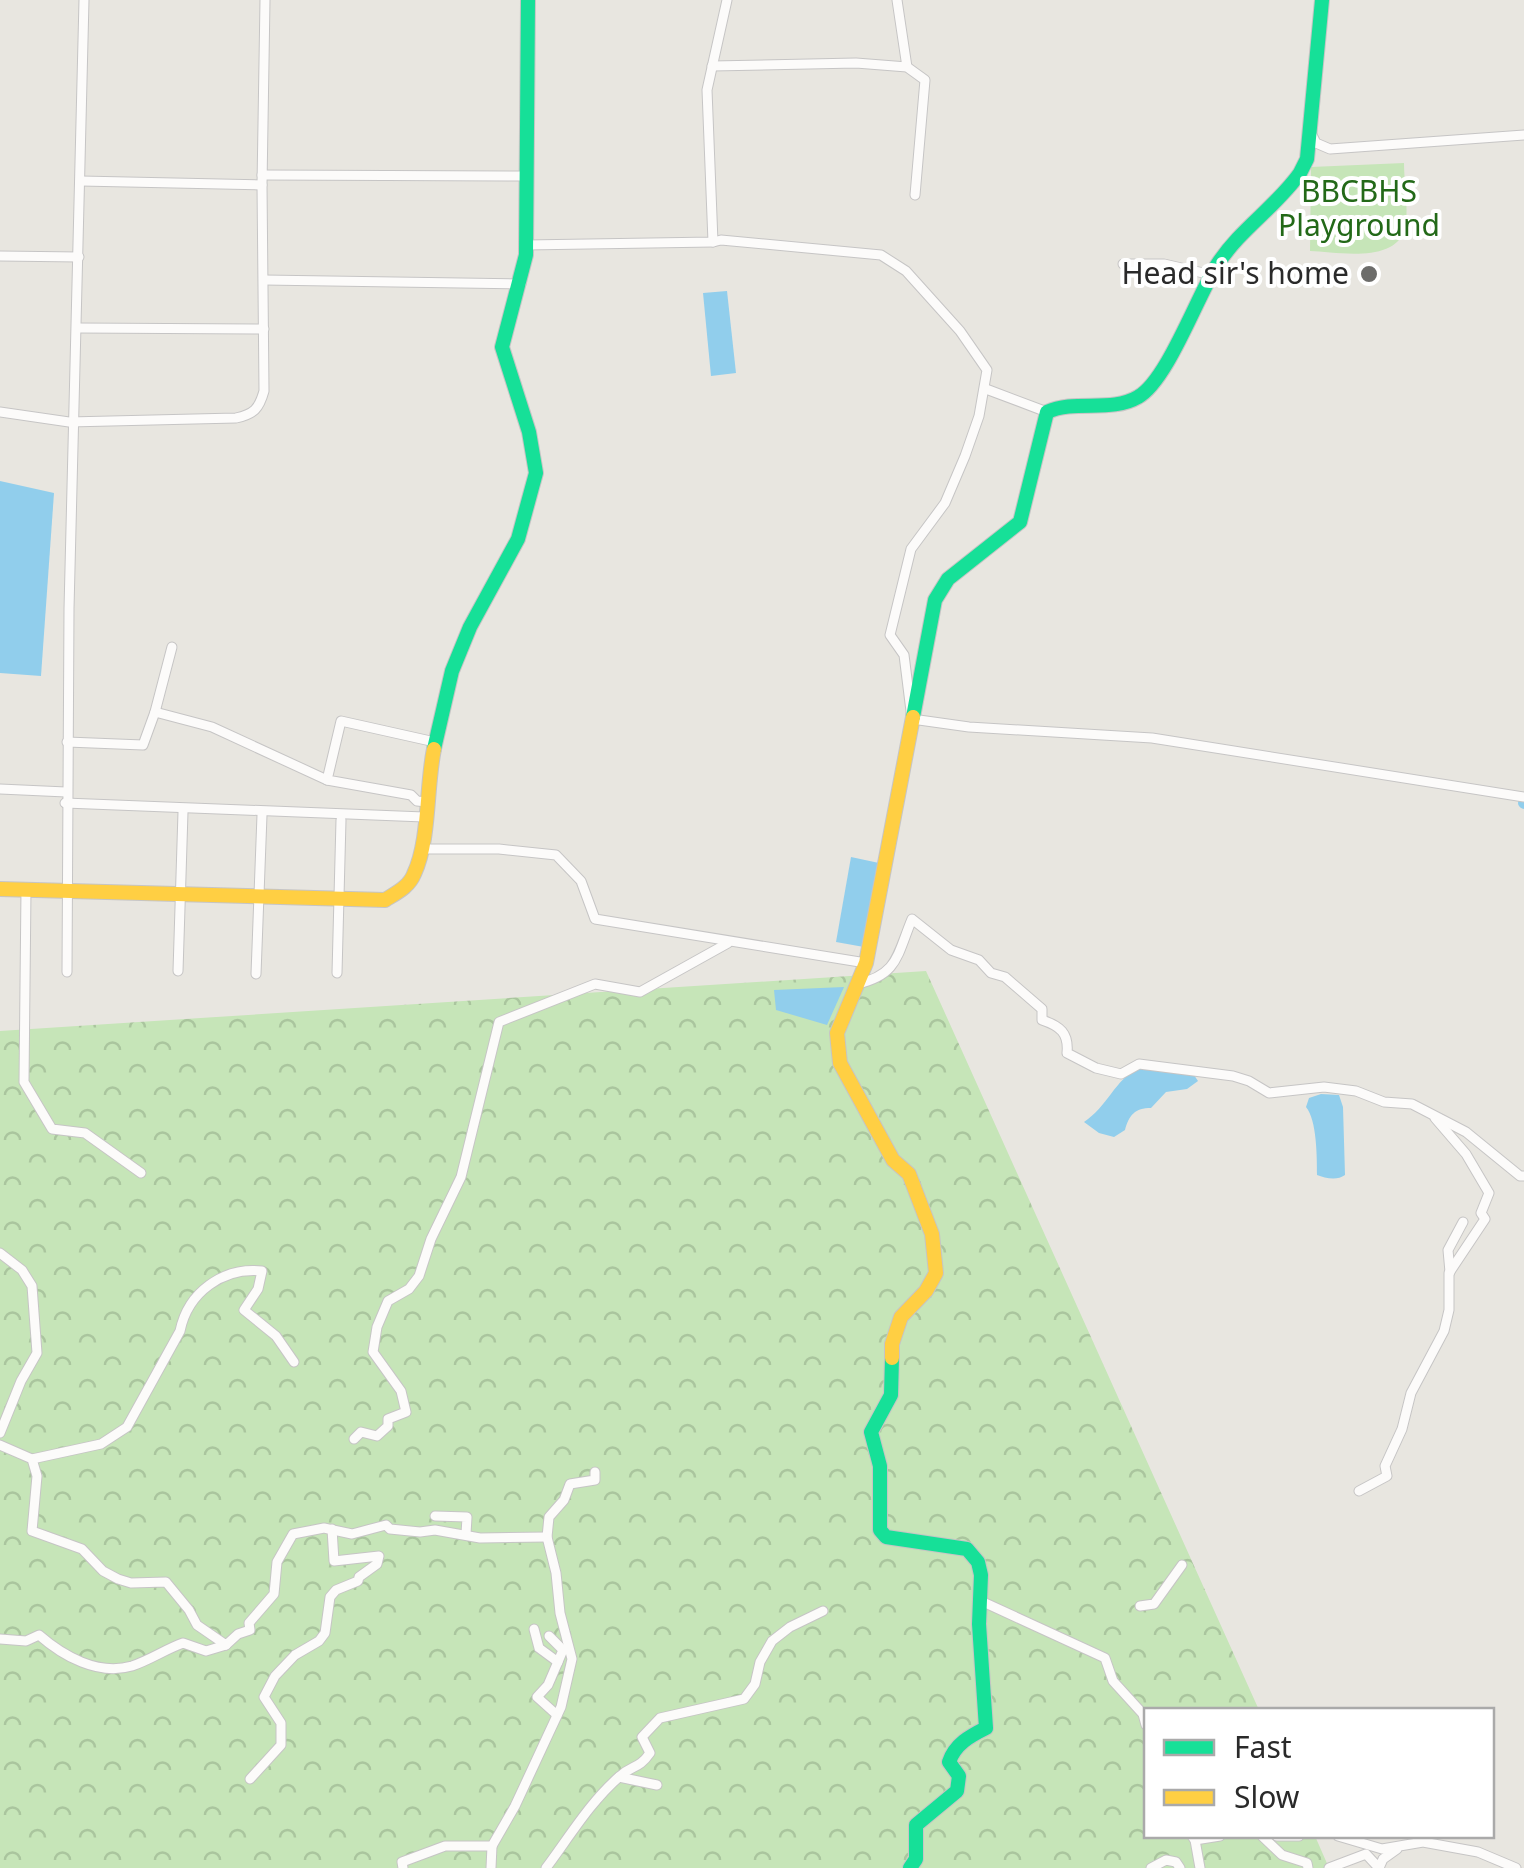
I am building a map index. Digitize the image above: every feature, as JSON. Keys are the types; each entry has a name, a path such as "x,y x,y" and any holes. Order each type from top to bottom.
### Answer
{"street":[{"path":"66,972 67,742 84,0"},
{"path":"0,412 74,421 236,418 253,414 260,406 264,391 265,0"},
{"path":"0,889 385,900 403,890 414,876 452,671 470,627 518,539 532,500 536,473 529,432 502,347 521,284 526,245 528,0"},
{"path":"713,242 707,90 727,0"},
{"path":"898,0 906,67"},
{"path":"910,1868 916,1858 916,1826 957,1790 959,1776 950,1762 951,1754 960,1743 986,1728 982,1601 978,1562 968,1549 886,1537 880,1530 880,1466 871,1432 891,1395 892,1344 901,1318 926,1290 936,1273 936,1264 932,1234 909,1174 892,1160 840,1063 840,1018 866,963 936,600 948,579 1020,522 1047,412 1061,403 1140,398 1156,381 1229,247 1300,176 1307,159 1322,0"},
{"path":"712,66 856,63 906,67 925,80 914,194"},
{"path":"1310,130 1316,143 1330,149 1524,135"},
{"path":"80,181 528,176"},
{"path":"526,245 720,240 881,255 906,271 960,330 987,370 986,389 966,456 945,503 910,549 890,635 904,655 912,718"},
{"path":"0,256 79,256"},
{"path":"1123,264 1164,264 1212,274"},
{"path":"264,280 521,284"},
{"path":"77,328 264,329"},
{"path":"986,389 1047,412"},
{"path":"67,742 142,745 156,712 172,646"},
{"path":"156,712 212,727 326,780 411,795 425,810"},
{"path":"912,718 970,727 1152,738 1524,797"},
{"path":"326,780 342,721 436,742"},
{"path":"0,789 66,798 425,810"},
{"path":"178,971 183,812"},
{"path":"256,974 262,815"},
{"path":"337,973 341,820"},
{"path":"421,849 499,849 556,856 580,881 594,919 866,963"},
{"path":"26,890 24,1082 52,1129 85,1133 141,1174"},
{"path":"857,984 879,979 890,970 912,919 951,950 979,960 991,973 1016,985 1042,1009 1042,1020 1065,1033 1067,1054 1096,1068 1121,1074 1139,1064 1234,1076 1269,1094 1324,1087 1356,1091 1384,1102 1412,1104 1466,1132 1524,1176"},
{"path":"354,1439 366,1432 377,1436 388,1426 388,1420 406,1412 401,1390 373,1352 377,1326 388,1302 409,1289 419,1276 461,1177 499,1022 595,984 640,992 728,943"},
{"path":"1430,1112 1466,1154 1489,1194 1481,1213 1485,1219 1450,1272"},
{"path":"1358,1491 1387,1476 1385,1466 1402,1429 1411,1393 1444,1331 1449,1310 1448,1250 1463,1222"},
{"path":"0,1254 22,1270 32,1286 38,1353 21,1381 0,1433"},
{"path":"0,1445 32,1459 101,1444 128,1426 180,1331 183,1315 208,1285 230,1272 262,1271 258,1289 244,1310 276,1336 294,1362"},
{"path":"32,1459 37,1476 32,1532 82,1549 102,1571 131,1583 166,1582 197,1625 226,1645"},
{"path":"491,1868 492,1846 557,1715 572,1659 547,1537 549,1517 564,1500 570,1484 595,1480 595,1472"},
{"path":"435,1516 467,1517 466,1534"},
{"path":"0,1639 26,1641 38,1635 59,1652 106,1668 128,1667 184,1643 206,1651 226,1645 250,1630 249,1623 274,1594 277,1562 293,1534 304,1530 352,1534 386,1526 480,1538 547,1537"},
{"path":"250,1779 282,1745 281,1723 264,1697 276,1676 294,1655 324,1633 330,1597 336,1590 358,1581 377,1564 379,1556 334,1560 332,1530"},
{"path":"1140,1606 1154,1604 1182,1565"},
{"path":"982,1601 1105,1658 1113,1681 1144,1718"},
{"path":"546,1868 587,1810 619,1777 642,1765 650,1752 642,1737 660,1718 744,1699 755,1684 760,1662 772,1641 823,1610"},
{"path":"534,1628 539,1648 558,1662"},
{"path":"549,1636 563,1650 548,1685 537,1697 557,1715"},
{"path":"619,1777 656,1785"},
{"path":"1193,1838 1200,1868"},
{"path":"1264,1838 1282,1856 1307,1863 1308,1868"},
{"path":"1345,1838 1382,1849 1423,1842 1478,1852 1516,1868"},
{"path":"1330,1868 1366,1854 1379,1868 1383,1859 1404,1845"},
{"path":"403,1868 402,1862 444,1846 492,1846"},
{"path":"1152,1868 1166,1860 1176,1862 1180,1868"}],"green space":[{"name":"BBCBHS Playground","path":"1404,163 1406,221 1399,239 1390,247 1364,253 1310,251 1311,167"},
{"path":"926,971 1258,1708 1144,1708 1144,1838 1316,1838 1329,1868 0,1868 0,1031"}],"water":[{"path":"727,291 736,373 711,376 703,293"},
{"path":"0,481 54,493 41,676 0,673"},
{"path":"851,857 879,863 864,947 836,942"},
{"path":"844,987 827,1025 776,1010 774,990"},
{"path":"1138,1068 1194,1075 1198,1081 1187,1089 1166,1092 1151,1108 1137,1111 1125,1130 1114,1137 1099,1133 1084,1122 1123,1079"},
{"path":"1339,1095 1343,1107 1345,1175 1338,1178 1317,1175 1314,1130 1306,1107 1309,1098"}],"traffic: fast":[{"path":"434,749 452,671 470,627 518,539 536,473 529,432 502,347 526,255 528,0"},
{"path":"913,717 935,600 948,579 1020,522 1047,412 1070,406 1128,402 1149,388 1170,357 1217,265 1300,173 1307,159 1322,0"},
{"path":"892,1358 891,1395 871,1432 880,1466 880,1530 886,1537 967,1549 978,1562 981,1575 979,1624 986,1728 955,1750 949,1762 959,1776 957,1791 916,1825 916,1859 910,1868"}],"traffic: slow":[{"path":"892,1358 892,1344 901,1317 926,1291 936,1273 932,1234 909,1174 893,1160 840,1063 837,1033 866,963 913,717"},
{"path":"0,889 385,900 409,883 419,860 434,749"}],"place":[{"name":"Head sir's home","path":"1369,274"}]}
